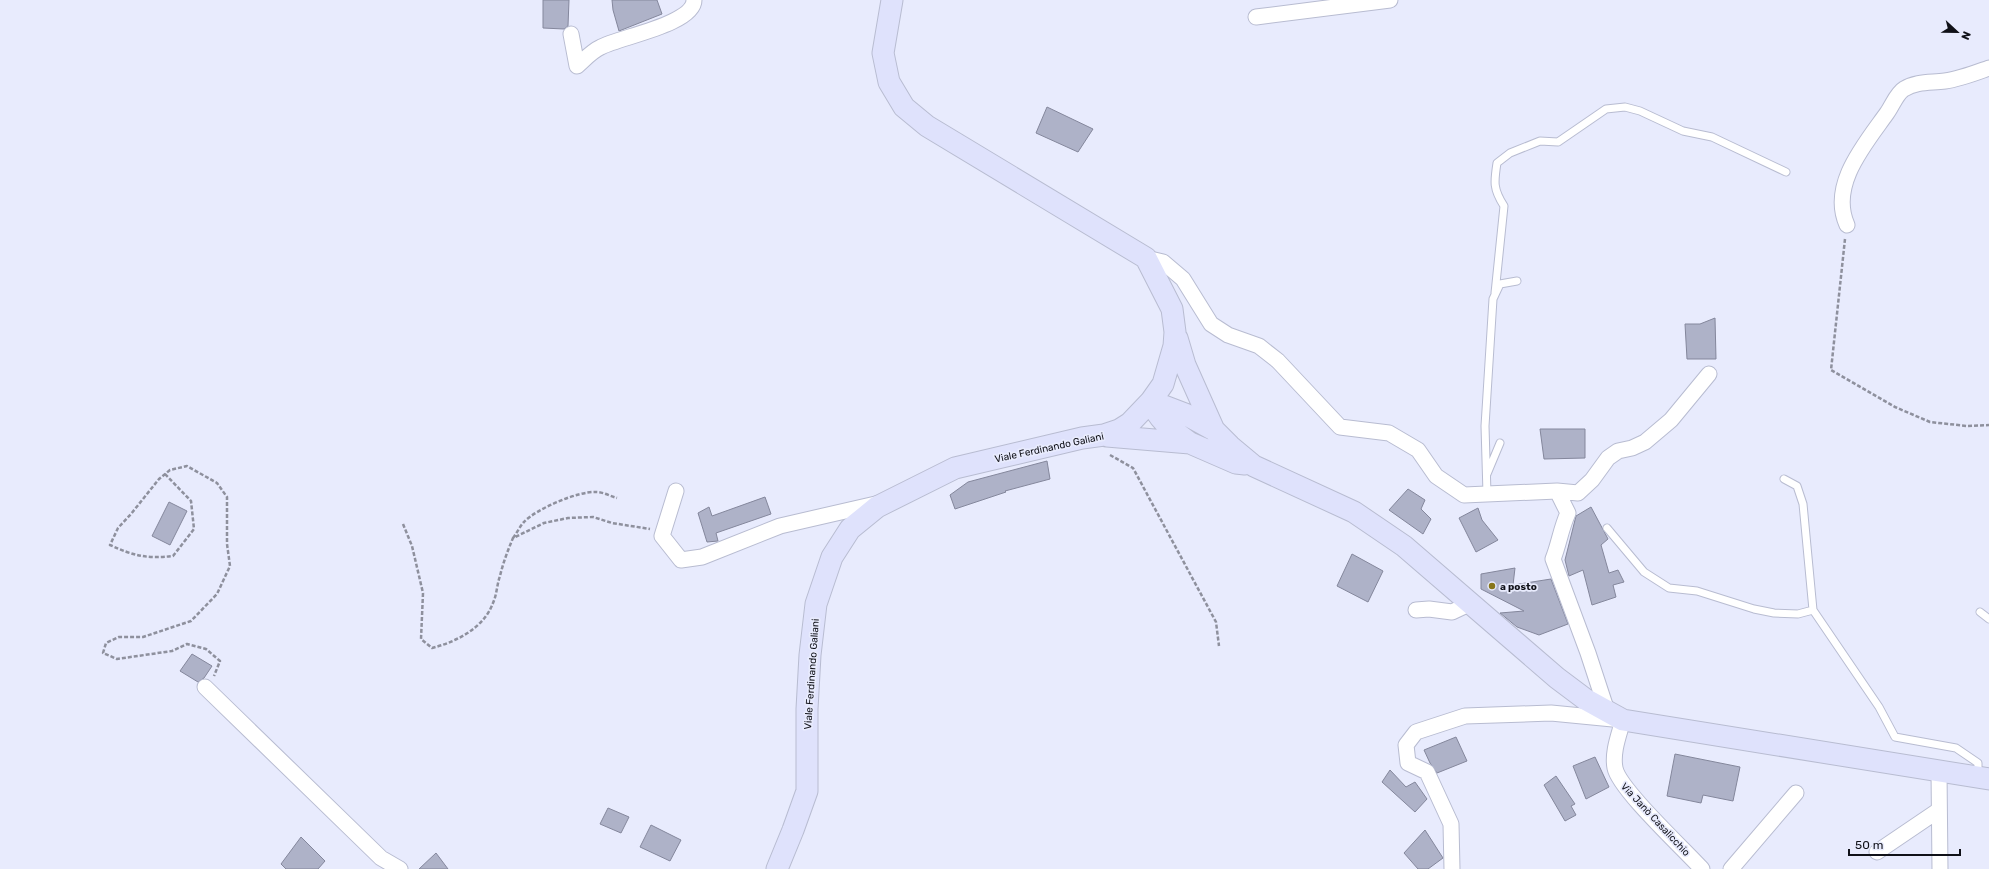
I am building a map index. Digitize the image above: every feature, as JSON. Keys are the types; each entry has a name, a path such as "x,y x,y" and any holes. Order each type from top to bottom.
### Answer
{"main road":[{"path":"892,0 883,53 889,82 904,107 926,126 1146,258"},
{"name":"Viale Ferdinando Galiani","path":"777,869 807,791 807,709 810,655 816,604 832,556 850,530 877,507 955,468 1082,438 1105,444 1130,423 1151,402 1163,384 1174,346 1176,332 1172,309 1146,258"},
{"path":"1176,332 1185,365 1214,430"},
{"path":"1151,402 1185,414 1214,430 1254,466"},
{"path":"1151,402 1155,410 1168,426 1190,443 1236,463 1254,466 1354,512 1404,546 1557,678 1585,699 1615,716 1983,778"},
{"path":"1105,444 1190,443"}],"street":[{"path":"571,34 577,66 601,47 684,16 694,3 694,0"},
{"path":"1256,17 1390,0"},
{"path":"1846,225 1841,212 1842,199 1853,163 1902,89 1917,83 1946,81 1989,68"},
{"path":"1146,258 1163,262 1183,279 1211,324 1228,335 1259,346 1278,361 1340,426 1389,433 1418,450 1436,476 1464,495 1557,491 1578,492 1592,480 1608,458 1618,451 1632,448 1645,442 1672,420 1710,374"},
{"path":"676,491 662,536 681,560 702,557 780,526 889,501"},
{"path":"1452,869 1451,824 1427,772 1408,763 1406,745 1416,732 1465,716 1551,713 1615,716 1588,653 1554,559 1560,540 1562,526 1568,513 1557,491"},
{"path":"1416,610 1429,609 1452,612 1471,603"},
{"path":"205,687 381,858 400,869"},
{"name":"Via Janò Casalicchio","path":"1615,716 1614,756 1617,774 1628,790 1702,869"},
{"path":"1939,771 1940,869"},
{"path":"1731,869 1796,793"},
{"path":"1877,852 1939,810"}],"lane":[{"path":"1495,293 1504,206 1494,184 1497,164 1510,153 1540,141 1558,142 1606,109 1625,107 1640,111 1682,131 1712,137 1734,146 1786,172"},
{"path":"1487,494 1487,380 1493,299 1500,284 1517,281"},
{"path":"1486,476 1500,443"},
{"path":"1784,479 1797,486 1803,504 1813,610 1878,707 1895,738 1956,748 1978,763 1983,778"},
{"path":"1606,528 1644,572 1669,588 1697,591 1754,609 1774,613 1798,614 1813,610"},
{"path":"1980,612 1989,619"}],"path":[{"path":"1846,225 1831,370 1895,407 1930,422 1967,426 1989,425"},
{"path":"1105,444 1133,468 1216,622 1219,646"},
{"path":"165,474 191,501 194,529 185,542 173,556 153,559 130,555 110,545 118,528 141,503 159,479 165,474 170,470 187,466 216,483 227,497 227,544 230,566 217,594 191,621 143,637 119,637 106,643 103,653 117,659 172,651 187,644 206,649 220,661 216,674 205,687"},
{"path":"403,524 412,546 423,593 421,639 432,648 445,645 466,635 484,618 493,603 500,574 513,538 524,522 539,511 581,494 596,492 617,498"},
{"path":"513,538 544,523 568,518 593,517 612,523 654,529 665,528"}],"building":[{"path":"543,0 569,0 568,26 564,29 543,28"},
{"path":"612,0 657,0 662,14 619,31 613,10"},
{"path":"1047,107 1093,129 1078,152 1036,133"},
{"path":"1715,318 1716,359 1687,359 1685,324 1700,324"},
{"path":"1540,429 1585,429 1585,458 1544,459"},
{"path":"1047,461 1050,479 1005,491 1006,492 955,509 950,495 968,482"},
{"path":"1408,489 1425,500 1421,509 1431,519 1423,534 1389,510"},
{"path":"765,497 771,514 716,533 718,541 707,542 698,513 709,507 712,516"},
{"path":"169,502 187,511 170,545 152,536"},
{"path":"1591,507 1608,539 1601,545 1609,573 1618,570 1624,582 1613,585 1616,597 1592,605 1583,570 1569,576 1565,560 1576,516"},
{"path":"1478,508 1482,520 1498,540 1476,552 1459,518"},
{"path":"1352,554 1383,571 1368,602 1337,586"},
{"path":"1515,568 1513,585 1551,579 1568,624 1539,635 1517,627 1500,613 1524,611 1481,589 1481,574"},
{"path":"192,654 212,666 204,678 198,682 180,671"},
{"path":"1456,737 1467,761 1437,773 1424,750"},
{"path":"1675,754 1740,767 1733,801 1703,795 1701,803 1667,796"},
{"path":"1595,757 1609,787 1586,799 1573,766"},
{"path":"1390,770 1406,787 1415,782 1427,799 1415,812 1382,782"},
{"path":"1556,776 1575,804 1571,806 1576,815 1565,821 1544,785"},
{"path":"608,808 629,817 621,833 600,824"},
{"path":"651,825 681,840 670,861 640,847"},
{"path":"1425,830 1443,858 1428,869 1418,869 1404,853"},
{"path":"301,837 325,861 318,869 286,869 281,864"},
{"path":"436,853 448,869 419,869"}],"place":[{"name":"a posto","path":"1492,586"}]}
